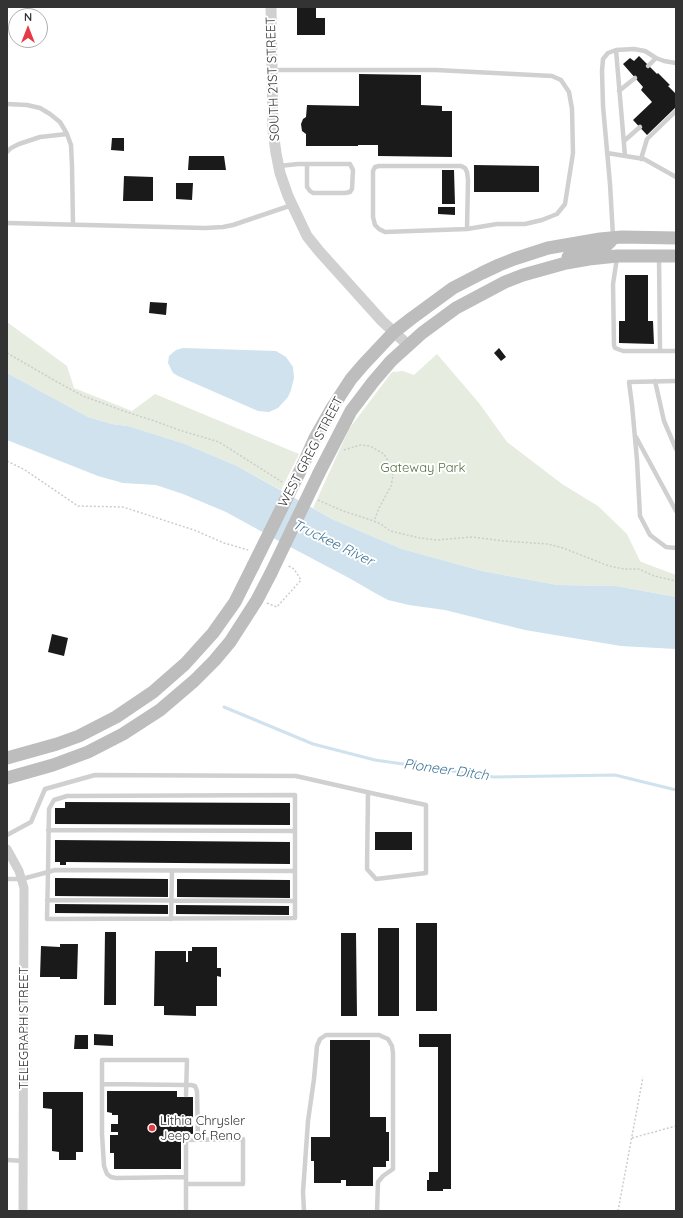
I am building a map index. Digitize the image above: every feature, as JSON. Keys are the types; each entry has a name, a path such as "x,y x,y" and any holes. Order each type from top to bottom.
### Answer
{"main road":[{"name":"WEST GREG STREET","path":"7,758 57,744 79,736 116,717 153,692 185,664 213,633 235,602 321,428 341,394 363,365 394,332 412,318 443,295 468,280 499,265 548,248 582,241 613,238 676,238"},
{"path":"544,269 579,252 607,245 613,238"},
{"name":"WEST GREG STREET","path":"7,782 13,776 70,759 106,744 144,722 172,700 214,661 230,642 257,600 342,427 361,396 385,367 440,318 471,299 505,282 566,263 617,256 676,256"}],"street":[{"name":"SOUTH 21ST STREET","path":"271,7 273,130 279,166 292,205 308,236 318,251 358,295 408,346"},
{"name":"TELEGRAPH STREET","path":"7,850 22,879 25,901 23,1211"}],"lane":[{"path":"613,238 603,106 603,59 608,53 616,50 634,49 645,51 664,61 676,63"},
{"path":"616,50 625,156"},
{"path":"648,66 656,58"},
{"path":"271,70 436,70 552,76 561,80 569,92 572,109 573,153 565,204 557,214 542,220 525,224 497,224 468,230 385,232 375,225 373,217 373,171 375,167 461,166 465,168 468,180 468,230"},
{"path":"619,91 635,78"},
{"path":"7,104 27,105 40,108 60,122 67,134 71,145 73,224"},
{"path":"641,159 647,139 676,111"},
{"path":"624,141 640,127"},
{"path":"7,152 19,144 40,137 67,134"},
{"path":"607,153 644,159 676,177"},
{"path":"279,166 307,164 350,164 353,170 352,189 350,192 345,193 313,193 307,187 307,164"},
{"path":"7,223 205,228 223,227 292,205"},
{"path":"617,256 613,284 615,348 623,351 676,351"},
{"path":"659,256 660,351"},
{"path":"676,380 629,382 635,436 640,516 650,535 666,548 676,548"},
{"path":"655,381 664,421 676,450"},
{"path":"635,436 676,511"},
{"path":"7,835 31,822 45,789 95,775 296,776 368,792 426,805 426,873 376,879 367,869 368,792"},
{"path":"295,795 295,831 295,918 47,919 49,809 54,800 67,796 295,795"},
{"path":"48,830 295,831"},
{"path":"7,879 22,879 55,870 295,871"},
{"path":"172,870 172,919"},
{"path":"47,900 295,901"},
{"path":"304,1211 303,1192 308,1121 314,1079 316,1046 320,1039 326,1035 379,1035 388,1039 392,1046 393,1053 393,1169 383,1176 378,1182 377,1211"},
{"path":"186,1096 187,1060 102,1060 102,1134 104,1166 107,1174 116,1178 186,1177"},
{"path":"102,1084 195,1086 197,1091 198,1140"},
{"path":"186,1135 186,1211"},
{"path":"186,1140 243,1139 243,1184 186,1184"},
{"path":"7,1160 24,1161"}],"path":[{"path":"7,353 83,396 179,430 219,442 288,484"},
{"path":"344,450 360,445 370,446 384,454 390,464 393,476 391,486 374,521"},
{"path":"7,461 25,470 78,506 123,507 187,527 239,548"},
{"path":"317,499 343,511 374,521 390,531 420,538 436,540 472,537 548,544 563,548 609,566 624,570 639,570 654,576 676,581"},
{"path":"618,1211 643,1077"},
{"path":"632,1138 676,1126"}],"green space":[{"path":"7,322 67,366 74,388 132,411 155,394 299,454 281,490 237,466 185,444 128,426 112,424 88,417 7,373"},
{"name":"Gateway Park","path":"437,354 479,403 507,442 562,484 598,506 627,534 640,561 676,575 676,597 616,586 557,585 482,571 402,549 334,520 313,508 349,429 392,372 403,371 414,375"}],"water":[{"path":"183,348 276,351 286,357 293,367 294,378 291,390 288,397 278,408 269,412 258,411 173,373 168,363 169,356 176,350"},
{"name":"Truckee River","path":"7,373 88,417 112,424 128,426 185,444 237,466 334,520 402,549 482,571 557,585 616,586 676,597 676,649 621,646 525,630 445,610 409,605 388,600 226,512 183,494 156,485 123,483 98,476 7,440"}],"building":[{"path":"297,7 316,7 316,18 325,18 325,35 297,35"},
{"path":"639,56 670,85 668,86 676,94 676,107 647,135 633,120 652,102 641,90 643,87 623,64 630,58 634,61"},
{"path":"359,74 421,75 421,105 442,106 442,111 452,111 452,157 378,156 378,145 306,146 306,134 302,131 301,124 303,119 306,117 307,105 359,106"},
{"path":"112,138 124,138 124,151 111,150"},
{"path":"189,156 224,156 226,170 188,170"},
{"path":"474,165 539,166 539,192 474,192"},
{"path":"442,170 454,170 455,204 442,204"},
{"path":"124,176 153,177 153,201 123,201"},
{"path":"176,183 193,183 192,200 176,199"},
{"path":"438,207 455,207 455,215 438,214"},
{"path":"625,275 648,275 648,321 653,321 654,344 619,343 619,321 625,321"},
{"path":"150,302 167,303 166,315 149,313"},
{"path":"499,348 506,357 501,361 494,353"},
{"path":"52,634 68,638 64,656 48,652"},
{"path":"65,802 290,803 290,825 55,824 55,808 65,808"},
{"path":"375,832 412,832 412,850 375,850"},
{"path":"55,840 290,842 290,864 66,862 66,865 60,865 60,862 55,862"},
{"path":"55,878 168,879 168,897 55,896"},
{"path":"177,879 290,880 290,898 177,897"},
{"path":"55,904 168,905 168,914 55,913"},
{"path":"176,905 289,906 289,915 176,914"},
{"path":"416,923 437,923 437,1011 416,1011"},
{"path":"378,928 399,928 399,1016 378,1016"},
{"path":"105,932 116,932 116,1005 104,1005"},
{"path":"341,933 356,933 357,1016 341,1016"},
{"path":"60,944 78,944 77,979 40,977 41,946 60,947"},
{"path":"192,947 217,947 217,968 221,968 221,977 217,976 217,1006 196,1006 196,1016 164,1015 164,1006 154,1006 155,951 186,951 186,962 188,962 188,951 192,951"},
{"path":"94,1034 113,1035 113,1046 94,1045"},
{"path":"419,1034 451,1034 451,1189 443,1189 443,1191 427,1191 429,1172 438,1172 438,1047 419,1047"},
{"path":"75,1035 88,1035 88,1049 74,1049"},
{"path":"330,1040 370,1040 370,1117 386,1117 386,1132 389,1132 389,1161 386,1161 386,1167 373,1167 373,1186 346,1186 346,1180 341,1180 341,1183 314,1183 314,1161 311,1161 311,1137 330,1137"},
{"name":"Lithia Chrysler Jeep of Reno","path":"107,1091 177,1091 177,1097 193,1097 193,1134 181,1134 181,1169 114,1169 114,1153 110,1153 110,1135 118,1135 118,1132 111,1132 111,1124 118,1124 118,1115 112,1115 112,1113 107,1112"},
{"path":"43,1092 83,1092 83,1152 76,1152 76,1160 59,1160 59,1152 52,1151 52,1109 43,1108"}],"waterway":[{"name":"Pioneer Ditch","path":"224,707 313,744 375,760 494,777 615,775 676,790"}],"place":[{"name":"Lithia Chrysler Jeep of Reno","path":"152,1128"}]}
